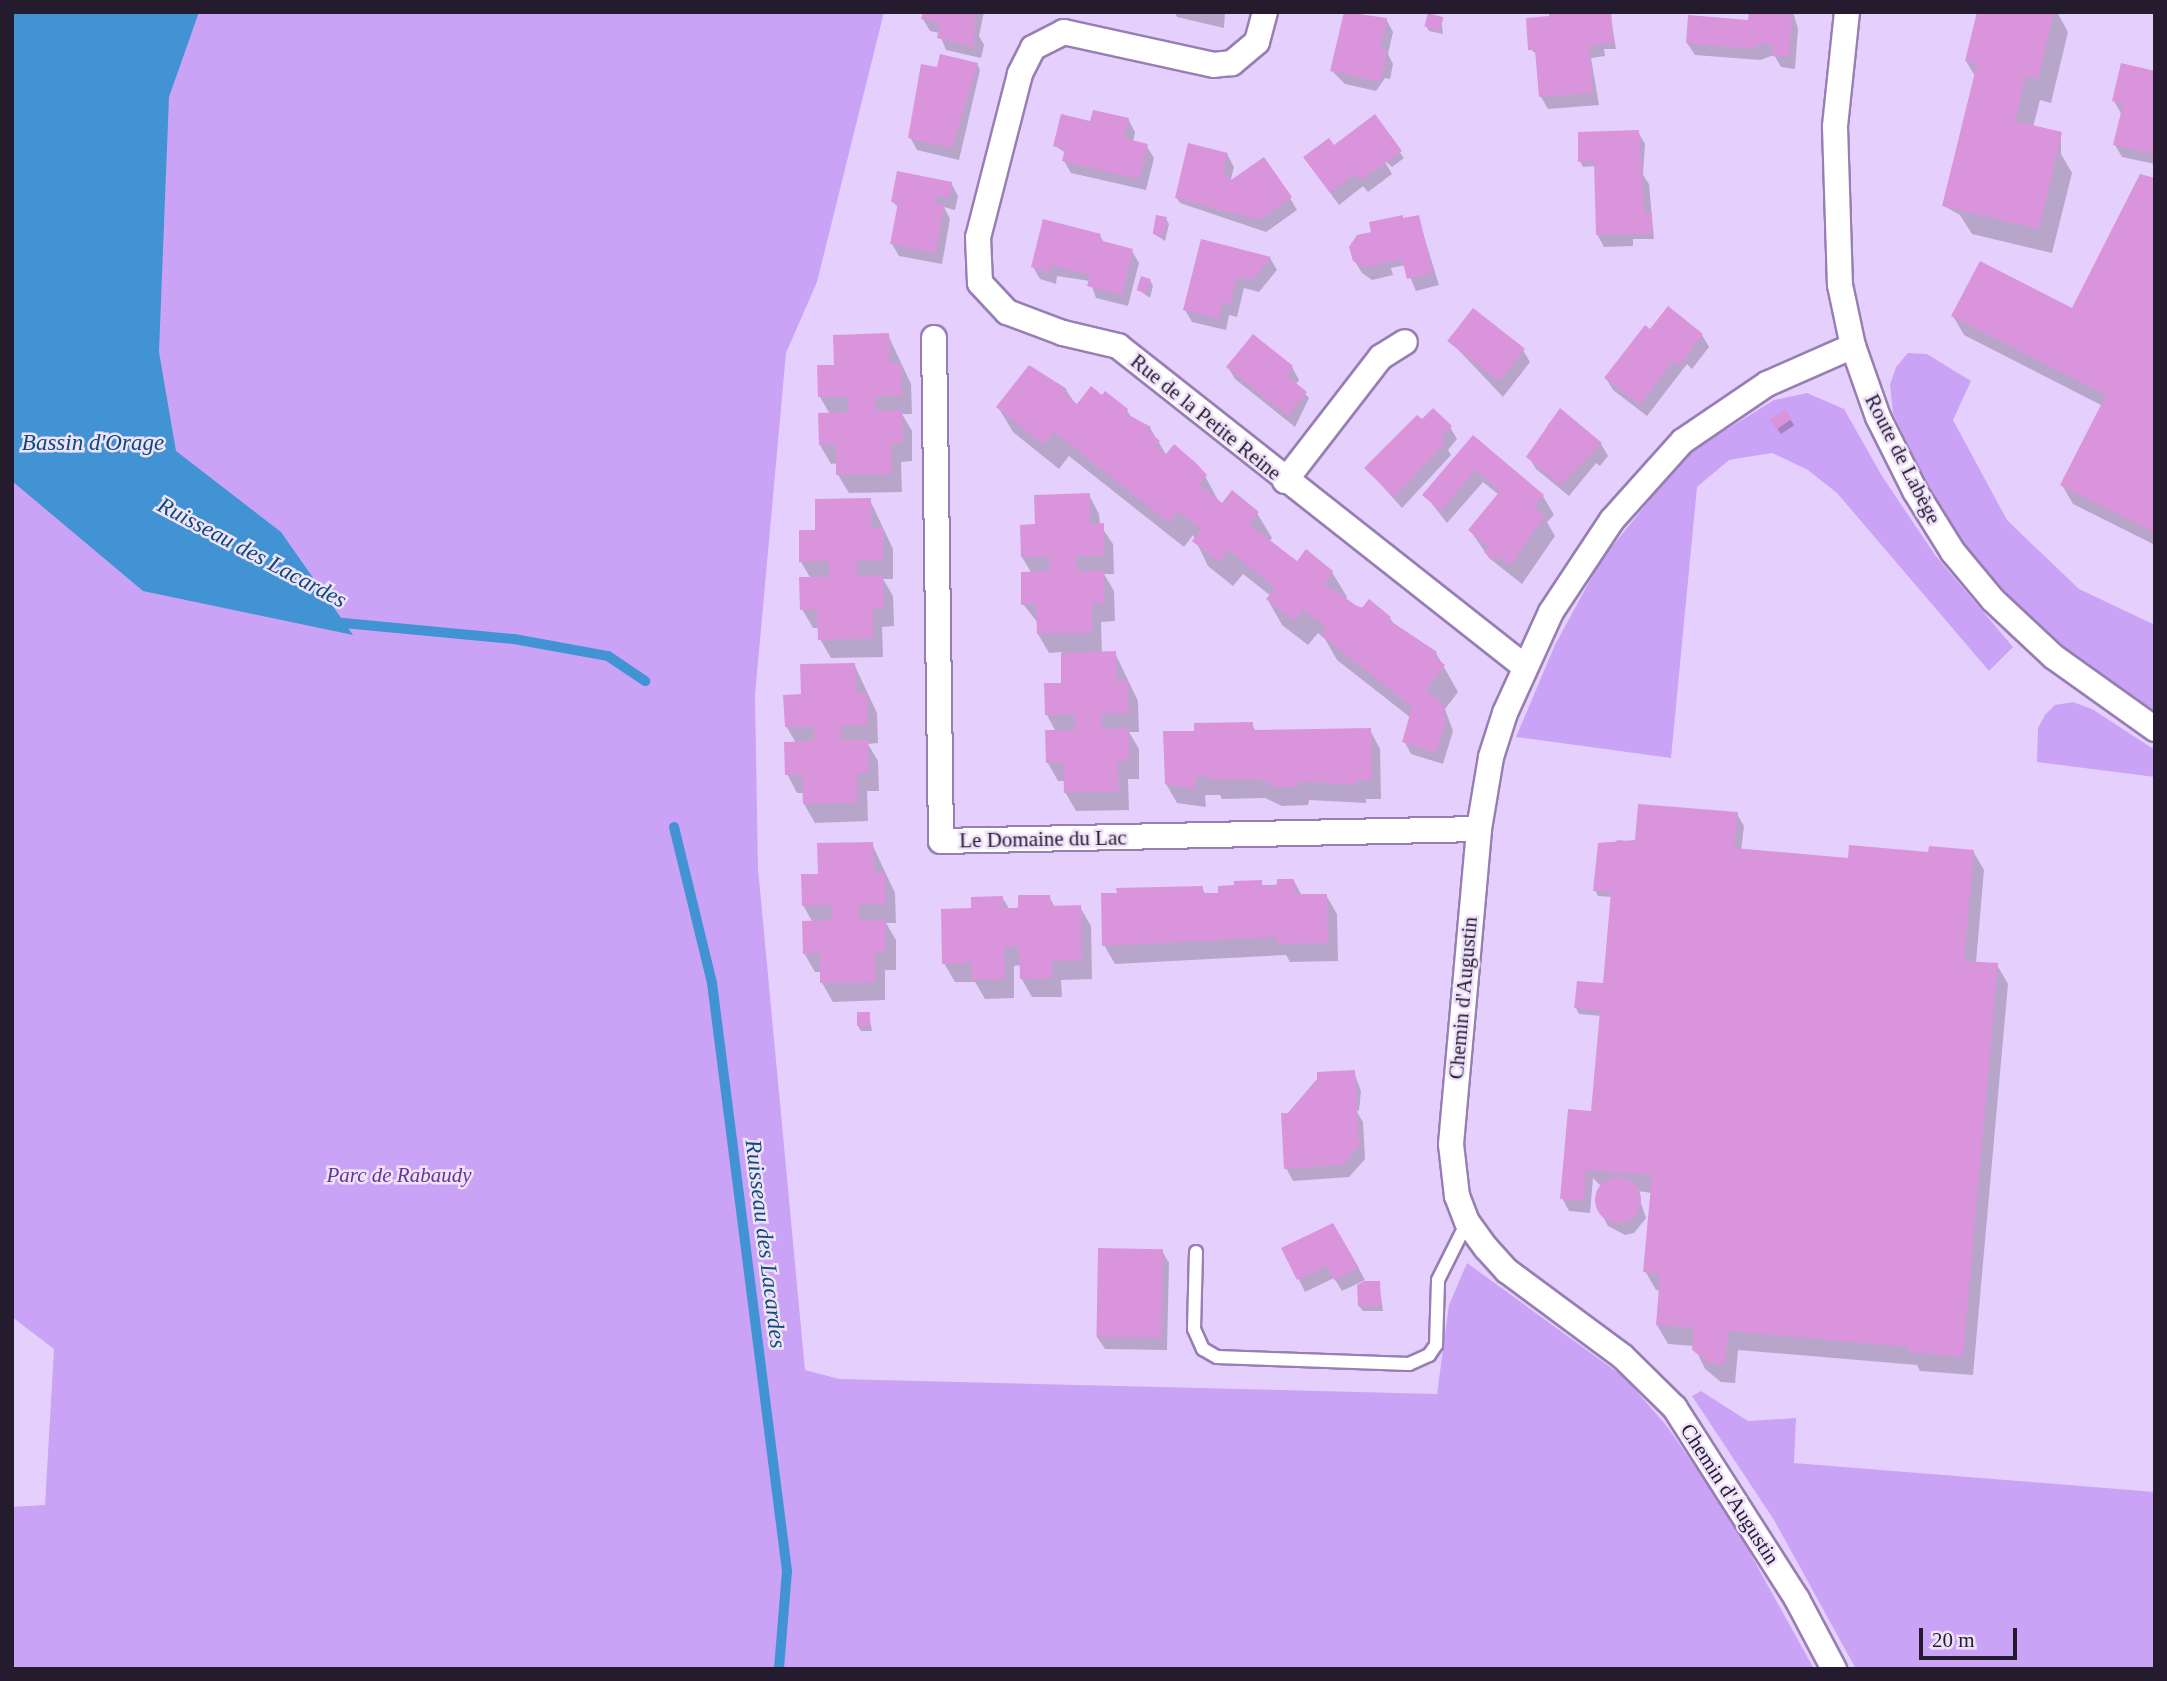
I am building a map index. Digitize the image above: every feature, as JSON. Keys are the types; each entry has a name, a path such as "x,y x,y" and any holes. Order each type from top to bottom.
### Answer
{"street":[{"name":"Rue de la Petite Reine","path":"1265,12 1257,42 1231,63 1214,65 1064,32 1033,48 1020,74 978,237 976,264 980,283 1007,312 1063,334 1118,346 1285,481 1525,667"},
{"name":"Route de Labège","path":"1847,12 1835,127 1835,208 1840,285 1853,346 1878,417 1915,491 1953,552 1993,600 2054,657 2155,729"},
{"name":"Le Domaine du Lac","path":"934,338 941,841 1479,829"},
{"path":"1285,481 1381,357 1405,342"},
{"name":"Chemin d'Augustin","path":"1834,1669 1797,1599 1675,1408 1622,1356 1507,1271 1467,1222 1457,1196 1451,1144 1479,829 1491,757 1525,667 1578,567 1643,481 1683,441 1767,384 1853,346"}],"lane":[{"path":"1196,1252 1194,1329 1203,1349 1217,1357 1409,1364 1429,1355 1436,1345 1438,1280 1467,1222"}],"green space":[{"name":"Parc de Rabaudy","path":"12,12 884,12 817,282 786,353 755,695 758,868 805,1370 839,1379 1437,1394 1449,1305 1467,1263 1624,1377 1666,1425 1729,1515 1814,1669 12,1669 12,1507 45,1505 54,1349 12,1317"},
{"path":"1908,353 1927,354 1971,381 1953,420 2007,520 2079,589 2155,625 2155,711 2082,663 2020,607 1972,555 1937,505 1893,413 1890,385 1896,367"},
{"path":"1807,393 1844,409 1882,476 1935,555 2013,647 1989,671 1837,493 1808,470 1772,453 1729,460 1697,487 1671,758 1516,737 1555,645 1601,560 1687,454 1774,400"},
{"path":"2073,702 2092,709 2155,750 2155,777 2037,762 2038,728 2045,715 2055,705"},
{"path":"1701,1391 1748,1421 1796,1418 1794,1463 2155,1492 2155,1669 1856,1669 1774,1520 1692,1396"}],"water":[{"name":"Bassin d'Orage","path":"12,12 199,12 169,97 159,352 176,451 281,532 353,635 143,591 12,481"}],"building":[{"path":"923,12 975,12 974,47 937,38 940,23 921,19"},
{"path":"1344,12 1387,18 1380,48 1387,50 1380,82 1330,71"},
{"path":"1549,12 1611,12 1614,43 1589,45 1593,93 1539,97 1535,50 1528,50 1526,18 1549,16"},
{"path":"1749,12 1792,15 1789,57 1772,56 1773,44 1760,43 1753,49 1686,43 1688,15 1748,20"},
{"path":"1977,12 2054,12 2038,79 2026,76 2015,121 2062,132 2039,229 1942,206 1977,64 1965,61"},
{"path":"1428,13 1443,17 1440,31 1424,27"},
{"path":"940,54 978,63 952,148 908,138 921,64 937,67"},
{"path":"2121,63 2155,71 2155,154 2113,145 2123,104 2112,101"},
{"path":"1093,110 1129,118 1124,138 1148,144 1139,179 1062,161 1065,149 1053,146 1061,114 1090,121"},
{"path":"1375,114 1402,151 1360,181 1355,174 1330,193 1303,157 1329,138 1334,145"},
{"path":"1639,130 1644,213 1652,213 1652,234 1596,235 1594,161 1578,162 1578,132"},
{"path":"1188,143 1228,153 1223,172 1231,180 1264,157 1292,197 1259,220 1175,198"},
{"path":"897,171 952,182 949,198 937,196 935,203 944,205 936,253 890,244 898,203 891,202"},
{"path":"2140,174 2155,178 2155,533 2060,485 2106,395 1951,316 1980,261 2072,308"},
{"path":"1156,215 1167,217 1164,236 1153,234"},
{"path":"1403,215 1403,218 1419,215 1433,273 1407,279 1402,259 1364,268 1353,261 1349,247 1357,235 1371,232 1369,222"},
{"path":"1043,219 1101,234 1099,240 1133,249 1122,295 1087,286 1090,275 1051,265 1049,272 1031,267"},
{"path":"1201,239 1271,257 1252,280 1237,277 1230,305 1222,303 1219,319 1183,310"},
{"path":"1141,276 1151,279 1146,293 1137,290"},
{"path":"1668,306 1703,334 1679,366 1673,361 1640,405 1604,378 1645,325 1650,329"},
{"path":"1473,308 1525,349 1499,382 1447,341"},
{"path":"889,333 890,363 901,363 902,396 875,396 876,411 902,410 903,443 891,443 892,474 836,475 836,445 819,445 818,413 848,412 848,397 818,397 817,365 834,365 833,335"},
{"path":"1253,334 1293,366 1286,375 1307,392 1288,416 1226,367"},
{"path":"1029,365 1067,389 1063,393 1077,404 1091,386 1102,395 1105,391 1128,409 1125,413 1151,427 1148,431 1160,441 1155,446 1166,454 1174,444 1196,463 1207,475 1199,485 1222,503 1232,490 1259,512 1249,524 1297,561 1306,549 1333,571 1324,583 1361,609 1369,599 1391,617 1389,620 1437,652 1434,656 1445,665 1426,690 1445,706 1442,716 1447,718 1436,753 1402,742 1412,707 1321,635 1326,627 1303,609 1294,621 1266,599 1275,588 1228,550 1219,562 1192,541 1201,529 1178,511 1169,523 1054,432 1044,445 996,407"},
{"path":"1433,408 1452,426 1441,437 1446,442 1394,497 1364,468 1417,415 1422,419"},
{"path":"1560,408 1602,443 1561,485 1526,457"},
{"path":"1785,409 1792,419 1776,430 1769,420"},
{"path":"1473,435 1544,495 1534,506 1545,516 1510,566 1497,555 1493,560 1484,552 1488,547 1468,530 1500,491 1475,470 1441,511 1422,495"},
{"path":"1090,493 1090,524 1104,523 1104,556 1076,556 1077,571 1104,570 1105,603 1092,603 1092,633 1037,634 1036,604 1021,605 1021,572 1049,571 1049,557 1021,557 1020,525 1035,524 1034,495"},
{"path":"871,498 871,528 883,528 883,560 857,561 857,576 883,575 884,608 873,608 873,638 818,640 817,609 800,610 799,577 829,577 829,561 799,562 799,530 815,530 815,499"},
{"path":"1116,651 1117,681 1128,681 1129,713 1102,714 1102,729 1129,728 1129,761 1118,761 1119,791 1064,793 1063,763 1046,763 1045,730 1074,730 1075,715 1045,715 1044,683 1061,683 1061,653"},
{"path":"855,663 856,693 867,693 868,725 841,726 842,740 868,740 869,773 857,773 858,803 803,804 802,774 785,775 784,742 814,741 814,726 785,727 783,695 801,694 800,664"},
{"path":"1253,722 1253,730 1371,728 1372,780 1356,780 1356,785 1299,781 1298,787 1269,787 1270,782 1255,779 1210,780 1210,776 1196,777 1196,789 1165,784 1163,731 1194,731 1194,723"},
{"path":"1638,804 1738,812 1734,848 1848,858 1849,845 1928,852 1929,846 1974,850 1964,961 1998,963 1963,1357 1908,1352 1908,1347 1728,1331 1725,1365 1709,1363 1692,1350 1694,1328 1656,1325 1660,1274 1643,1272 1652,1175 1586,1170 1584,1201 1560,1199 1568,1109 1591,1111 1600,1011 1574,1008 1577,981 1603,983 1611,892 1593,891 1598,843 1635,840"},
{"path":"873,842 874,872 885,872 886,904 859,905 859,920 886,919 886,951 875,952 876,982 820,983 820,953 803,954 802,921 831,920 831,905 802,906 801,874 818,874 817,843"},
{"path":"1277,879 1294,879 1295,894 1327,894 1328,943 1277,944 1277,937 1102,946 1101,893 1117,893 1116,888 1203,886 1203,893 1218,893 1218,886 1234,885 1234,881 1262,880 1262,885 1277,885"},
{"path":"1018,895 1050,895 1051,906 1081,905 1082,961 1052,961 1052,978 1020,979 1019,947 1004,947 1005,979 972,980 972,963 942,964 941,909 971,908 971,897 1003,896 1003,908 1018,908"},
{"path":"857,1012 870,1012 870,1026 857,1026"},
{"path":"1355,1070 1359,1146 1342,1165 1284,1169 1281,1113 1288,1113 1317,1079 1317,1072"},
{"path":"1618,1177 1634,1184 1641,1200 1634,1216 1618,1223 1602,1216 1595,1200 1602,1184"},
{"path":"1333,1223 1359,1268 1334,1280 1327,1266 1297,1280 1281,1248"},
{"path":"1098,1248 1163,1249 1161,1338 1096,1337"},
{"path":"1364,1281 1380,1281 1381,1306 1358,1306 1357,1285"}],"waterway":[{"name":"Ruisseau des Lacardes","path":"333,622 514,639 608,656 645,681"},
{"name":"Ruisseau des Lacardes","path":"674,827 712,983 787,1571 779,1669"}]}
